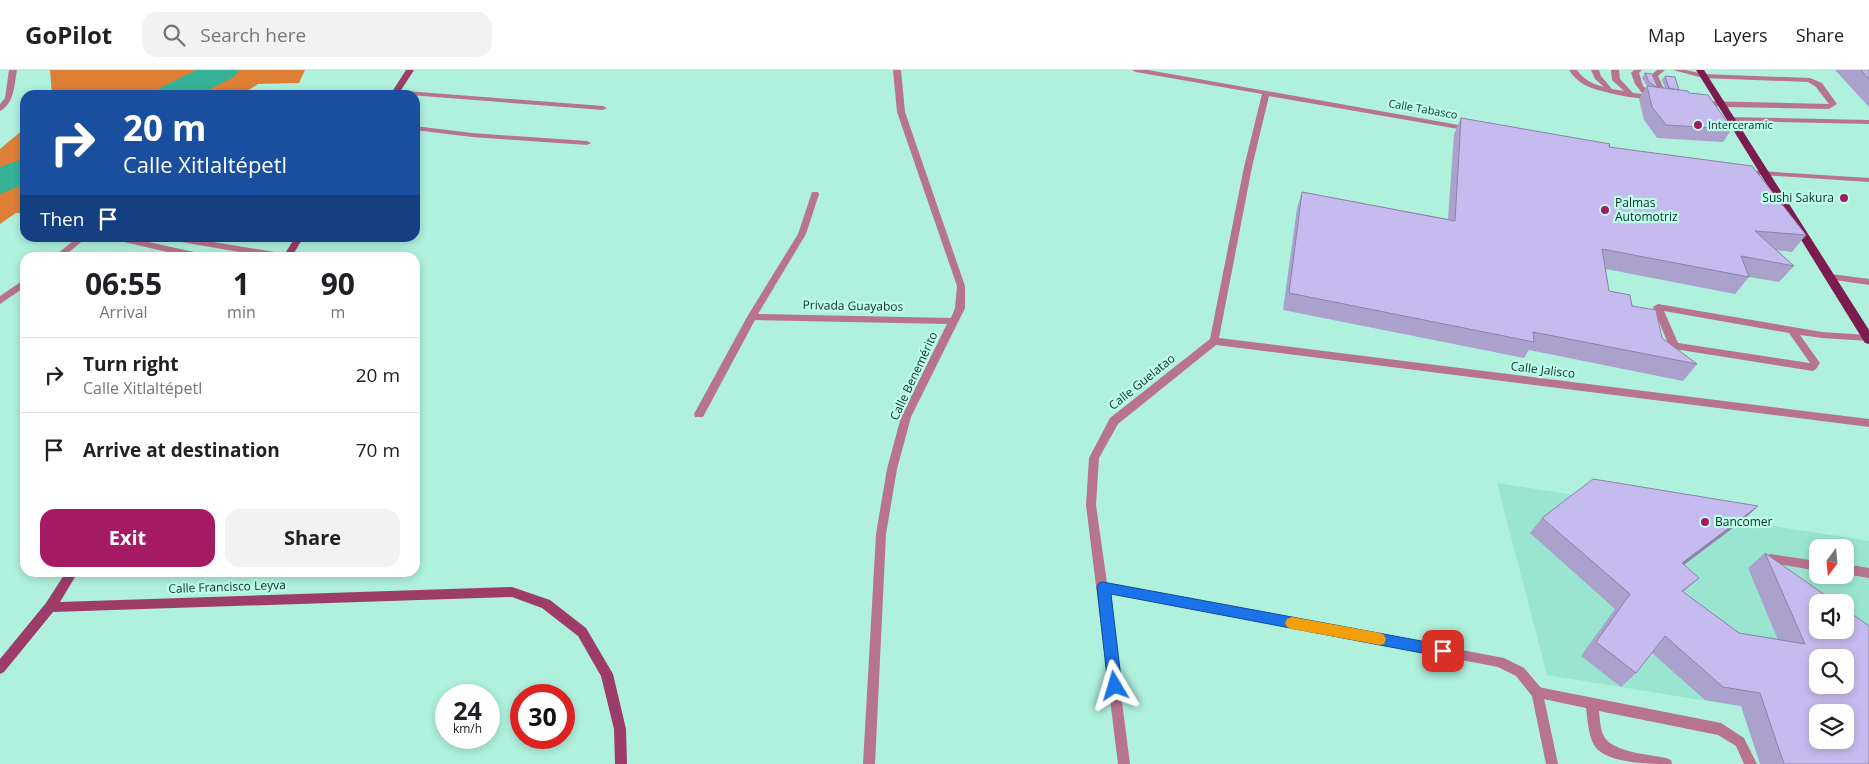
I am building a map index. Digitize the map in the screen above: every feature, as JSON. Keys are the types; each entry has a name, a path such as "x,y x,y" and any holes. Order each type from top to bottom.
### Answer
{"main road":[{"path":"1702,73 1868,339"}],"street":[{"path":"0,109 10,98 13,70"},
{"path":"398,90 410,70"},
{"name":"Calle Benemérito","path":"869,764 881,534 892,469 906,417 960,308 961,286 901,112 897,70"},
{"name":"Calle Tabasco","path":"1136,70 1482,131"},
{"path":"1573,70 1576,77 1587,85 1611,91 1671,99 1662,95 1657,87 1654,76 1661,70"},
{"path":"1595,70 1604,85 1611,91"},
{"path":"1615,70 1616,80 1631,94"},
{"path":"1638,70 1635,73 1637,84 1642,90 1654,97"},
{"path":"1677,70 1810,80 1819,85 1833,104 1829,107 1723,105 1693,100"},
{"path":"1214,341 1248,167 1266,93"},
{"path":"0,96 10,98"},
{"path":"420,96 604,108"},
{"path":"1731,119 1869,122"},
{"path":"420,129 472,135 587,142"},
{"path":"1736,171 1869,180"},
{"path":"699,414 752,317 802,234 815,194"},
{"path":"64,252 77,242"},
{"path":"138,242 182,252"},
{"path":"199,242 257,252"},
{"path":"1831,277 1869,282"},
{"path":"0,301 20,286"},
{"path":"1792,330 1815,363 1813,367 1674,346 1658,307 1792,330 1868,339"},
{"name":"Privada Guayabos","path":"752,317 954,321"},
{"name":"Calle Jalisco","path":"1214,341 1869,423"},
{"name":"Calle Guelatao","path":"1124,764 1103,587 1091,505 1094,458 1114,421 1214,341"},
{"path":"1770,559 1809,565"},
{"path":"1854,570 1869,573"},
{"path":"0,668 50,607 70,577"},
{"path":"1103,587 1500,662 1520,672 1538,693 1552,764"},
{"name":"Calle Francisco Leyva","path":"50,607 512,592 546,604 582,632 607,674 620,728 621,764"},
{"path":"1538,693 1721,729 1740,742 1751,764"},
{"path":"1591,703 1598,734 1602,744 1609,751 1666,764"}],"shaded area":[{"path":"50,70 305,70 299,83 258,84 249,90 52,90"},
{"path":"20,132 20,213 16,213 0,224 0,149"},
{"path":"1497,483 1869,541 1869,728 1854,718 1854,704 1809,704 1809,718 1547,675"}],"building":[{"path":"1861,70 1869,70 1869,79"},
{"path":"1645,73 1652,74 1658,88 1649,82"},
{"path":"1665,76 1675,77 1679,90 1669,88"},
{"path":"1647,86 1708,95 1732,129 1666,125 1652,107"},
{"path":"1461,118 1610,144 1609,147 1752,166 1806,235 1755,231 1794,266 1741,256 1749,277 1602,249 1609,291 1630,295 1632,306 1656,310 1662,338 1697,364 1533,332 1534,342 1289,293 1302,192 1455,221"},
{"path":"1593,479 1758,506 1682,563 1699,578 1682,591 1739,633 1805,644 1765,553 1824,594 1809,594 1809,639 1854,639 1854,615 1869,626 1869,764 1784,764 1760,693 1723,687 1665,636 1636,673 1596,642 1630,594 1542,518"}],"waterway":[{"path":"182,90 222,70"},
{"path":"0,182 20,172"}],"slow traffic":[{"path":"1292,623 1380,639"}],"place":[{"name":"Interceramic","path":"1698,125"},
{"name":"Sushi Sakura","path":"1844,198"},
{"name":"Palmas Automotriz","path":"1605,210"},
{"name":"Bancomer","path":"1705,522"}],"route":[{"path":"1115,686 1103,587 1443,651"}]}
